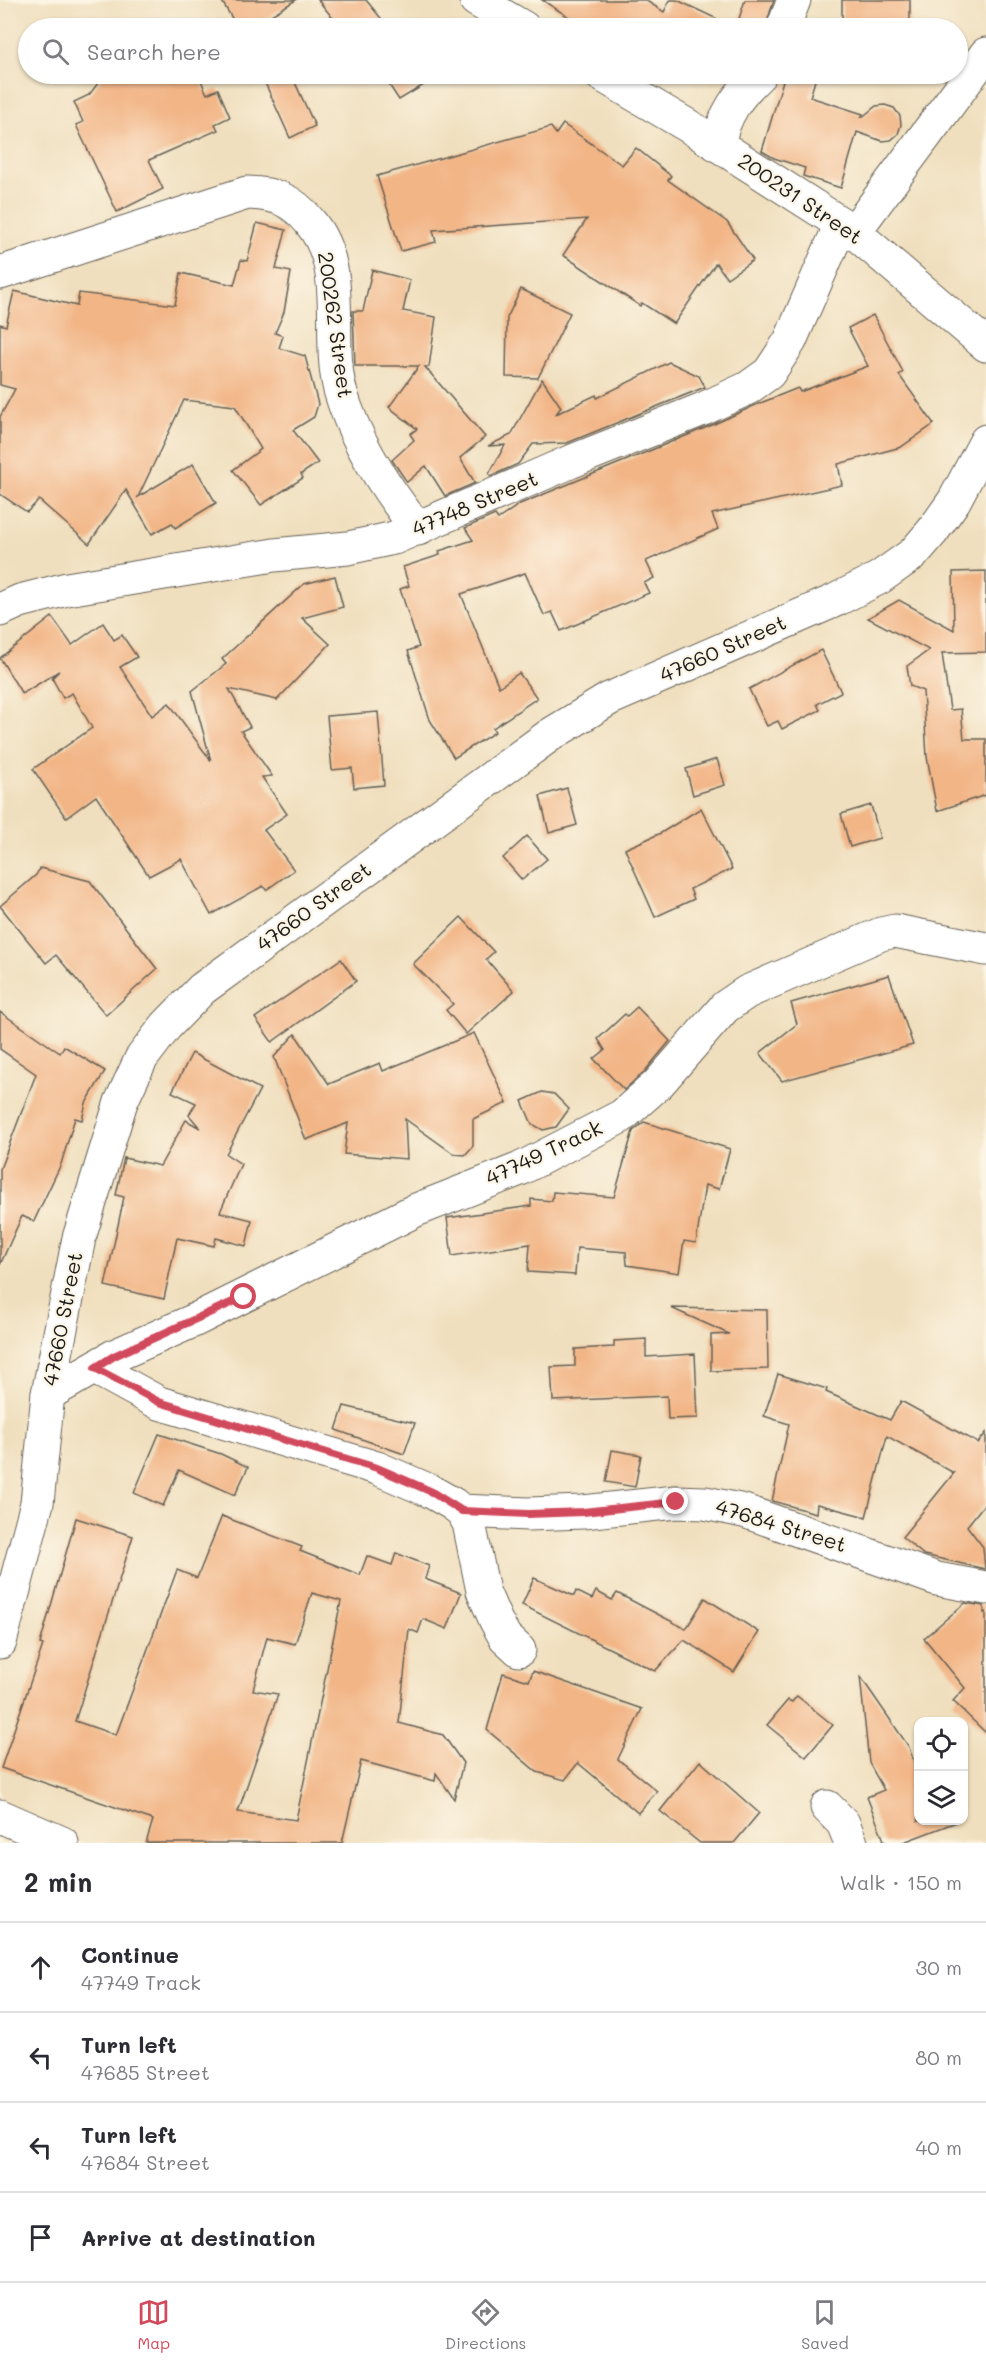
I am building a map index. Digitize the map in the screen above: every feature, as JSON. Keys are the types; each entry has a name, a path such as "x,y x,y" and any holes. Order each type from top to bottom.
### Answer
{"street":[{"path":"477,0 507,18"},
{"path":"787,18 795,0"},
{"name":"47748 Street","path":"968,77 986,54"},
{"name":"200231 Street","path":"617,84 848,228 986,345"},
{"path":"718,145 728,111 737,96 750,84"},
{"name":"47748 Street","path":"0,610 67,589 274,555 348,548 386,540 418,529 580,458 703,409 761,380 770,373 789,341 848,228 962,84"},
{"name":"200262 Street","path":"0,273 247,193 270,194 287,199 316,228 329,259 333,282 337,367 347,410 376,474 418,529"},
{"name":"47660 Street","path":"0,1642 37,1503 48,1394 79,1238 121,1102 141,1059 166,1026 211,982 550,735 609,699 836,600 879,578 913,554 954,501 986,441"},
{"name":"47749 Track","path":"48,1394 114,1356 204,1316 416,1209 520,1169 622,1116 658,1083 707,1024 747,992 881,934 895,931 986,949"},
{"path":"95,1368 159,1402 377,1468 430,1491 462,1511 469,1522 483,1591 505,1637 519,1650"},
{"name":"47684 Street","path":"462,1511 528,1514 583,1512 676,1502 705,1503 744,1511 937,1579 986,1588"},
{"path":"827,1807 843,1823 850,1843"},
{"path":"0,1816 62,1843"}],"building":[{"path":"221,0 296,0 266,18 232,18"},
{"path":"318,0 366,0 381,18 333,18"},
{"path":"542,0 645,0 664,12 670,0 677,0 715,18 570,18"},
{"path":"745,0 774,0 768,18 739,18"},
{"path":"842,0 910,0 910,18 842,18"},
{"path":"97,84 202,84 207,94 218,89 230,117 215,124 218,130 149,160 163,189 117,212 76,125 83,122 74,102 89,95"},
{"path":"266,84 296,84 315,126 290,138"},
{"path":"389,84 425,84 399,100"},
{"path":"782,84 814,84 810,97 863,114 861,118 876,106 885,105 894,108 900,116 901,125 898,134 891,140 882,141 857,132 841,188 803,176 805,168 774,158 762,151"},
{"path":"563,124 622,165 636,148 671,176 668,180 727,222 753,260 727,278 716,263 674,324 642,303 640,306 563,255 587,219 433,230 436,242 401,251 377,176 551,127 556,134"},
{"path":"257,223 286,230 276,269 291,272 284,312 275,333 283,336 279,348 305,356 318,404 314,417 293,430 318,463 301,474 303,478 261,505 233,470 261,449 235,406 184,400 138,497 193,464 216,503 175,528 172,523 152,534 126,490 89,544 39,500 27,512 0,494 0,417 15,389 0,385 0,324 6,326 14,291 77,306 79,293 175,305 181,273 234,285 241,260 247,261"},
{"path":"372,270 410,280 403,311 436,317 429,367 425,367 485,437 460,458 475,483 445,496 426,466 407,482 392,460 414,440 410,434 417,429 389,407 419,366 355,366 353,311 363,311"},
{"path":"521,289 570,313 538,378 506,377 507,318"},
{"path":"873,315 903,372 899,375 934,424 901,447 838,464 842,485 712,514 718,529 646,561 654,578 644,583 649,593 561,631 552,612 544,615 525,573 461,594 499,687 519,673 537,698 493,728 495,732 454,758 430,720 408,651 419,647 400,589 409,586 403,567 440,555 439,551 473,540 465,528 495,515 498,519 520,504 798,388 800,392 868,366 848,328"},
{"path":"669,362 699,376 705,387 567,443 533,444 518,464 491,476 489,474 505,445 488,446 511,435 542,379 561,407 556,414 596,395 597,398"},
{"path":"986,571 986,652 942,653 950,710 961,709 964,739 986,739 986,795 937,811 927,757 923,691 910,686 907,666 929,650 868,618 899,600 954,630 953,572"},
{"path":"335,576 343,607 302,618 330,644 277,700 229,689 250,727 241,731 272,776 262,777 287,814 264,830 294,870 266,890 263,886 211,915 181,859 149,876 96,796 66,818 33,769 92,728 72,693 63,698 52,678 59,671 22,694 0,658 52,617 72,645 103,623 114,640 122,635 137,657 120,667 152,716 169,703 211,761 192,691 226,664 222,659 304,584"},
{"path":"821,650 841,692 817,704 820,710 782,729 778,721 767,726 749,689"},
{"path":"378,712 384,785 354,788 352,768 332,770 327,716"},
{"path":"717,759 725,785 693,795 686,769"},
{"path":"567,788 577,825 549,833 540,796"},
{"path":"871,805 880,838 850,847 841,814"},
{"path":"701,808 732,869 690,889 694,899 655,917 625,849 661,833"},
{"path":"527,836 547,859 522,880 503,858"},
{"path":"40,868 90,881 157,969 106,1015 56,955 46,963 0,906 36,875"},
{"path":"461,917 494,952 486,959 514,991 466,1034 446,1010 453,1004 413,964"},
{"path":"341,959 356,981 272,1042 255,1018"},
{"path":"889,975 913,1045 782,1081 760,1053 797,1024 791,1003"},
{"path":"637,1007 670,1041 645,1071 624,1090 594,1059 605,1050 598,1039 625,1014 627,1016"},
{"path":"0,1012 60,1053 64,1046 105,1071 86,1103 82,1120 75,1118 61,1164 34,1221 22,1216 0,1265 0,1169 36,1074 0,1049"},
{"path":"474,1033 507,1103 473,1119 473,1146 465,1155 454,1154 405,1119 407,1159 344,1154 348,1123 306,1140 274,1057 295,1034 329,1084 380,1063 383,1071"},
{"path":"192,1053 260,1089 226,1154 241,1164 220,1212 252,1220 246,1246 216,1238 214,1246 177,1238 164,1299 105,1286 124,1197 116,1195 124,1158 160,1166 186,1120 200,1128 189,1115 196,1103 172,1092"},
{"path":"542,1092 554,1094 569,1109 556,1127 543,1130 532,1124 522,1101"},
{"path":"644,1122 730,1149 719,1189 705,1185 696,1243 684,1241 679,1273 627,1265 626,1252 577,1248 575,1275 528,1272 530,1244 452,1256 447,1218 531,1206 531,1199 552,1201 553,1192 614,1197 633,1131"},
{"path":"671,1308 767,1310 768,1369 711,1371 711,1335 729,1334"},
{"path":"646,1339 646,1357 695,1354 698,1418 668,1419 667,1396 553,1401 551,1367 575,1366 575,1349 614,1347 614,1341"},
{"path":"778,1374 827,1389 826,1392 890,1420 901,1401 978,1443 986,1433 986,1502 967,1526 983,1547 985,1569 924,1555 902,1537 954,1473 887,1436 866,1517 817,1504 816,1513 772,1501 789,1424 764,1416"},
{"path":"344,1406 415,1423 404,1454 336,1430"},
{"path":"159,1434 221,1454 248,1467 235,1495 179,1470 163,1506 134,1493"},
{"path":"612,1450 641,1455 635,1487 606,1482"},
{"path":"222,1516 302,1547 300,1551 360,1575 367,1556 392,1565 396,1553 429,1566 425,1579 461,1593 447,1629 423,1619 418,1633 409,1629 399,1723 443,1735 463,1763 454,1799 436,1773 435,1781 361,1761 342,1843 146,1843 153,1820 1,1768 43,1645 40,1644 76,1518 133,1536 75,1721 116,1735 177,1570 197,1578","holes":["312,1593 341,1601 296,1820 238,1812 278,1694 253,1690 267,1637 295,1644"]},
{"path":"534,1578 574,1596 576,1591 592,1599 596,1591 612,1600 617,1593 686,1629 705,1598 759,1632 734,1672 684,1640 655,1671 522,1605"},
{"path":"965,1603 984,1606 984,1613 986,1612 986,1733 953,1701 965,1688 924,1638"},
{"path":"533,1671 642,1709 618,1759 657,1791 638,1813 578,1763 565,1780 537,1772 487,1730 503,1673 529,1681"},
{"path":"860,1676 909,1747 914,1763 914,1825 948,1825 901,1843 885,1843 867,1797 884,1790 869,1763"},
{"path":"797,1696 833,1725 806,1757 767,1725 788,1700 792,1702"},
{"path":"700,1761 759,1813 734,1843 700,1843 660,1811"}],"route":[{"path":"244,1297 114,1356 95,1368 159,1402 377,1468 430,1491 462,1511 528,1514 583,1512 676,1502"}]}
